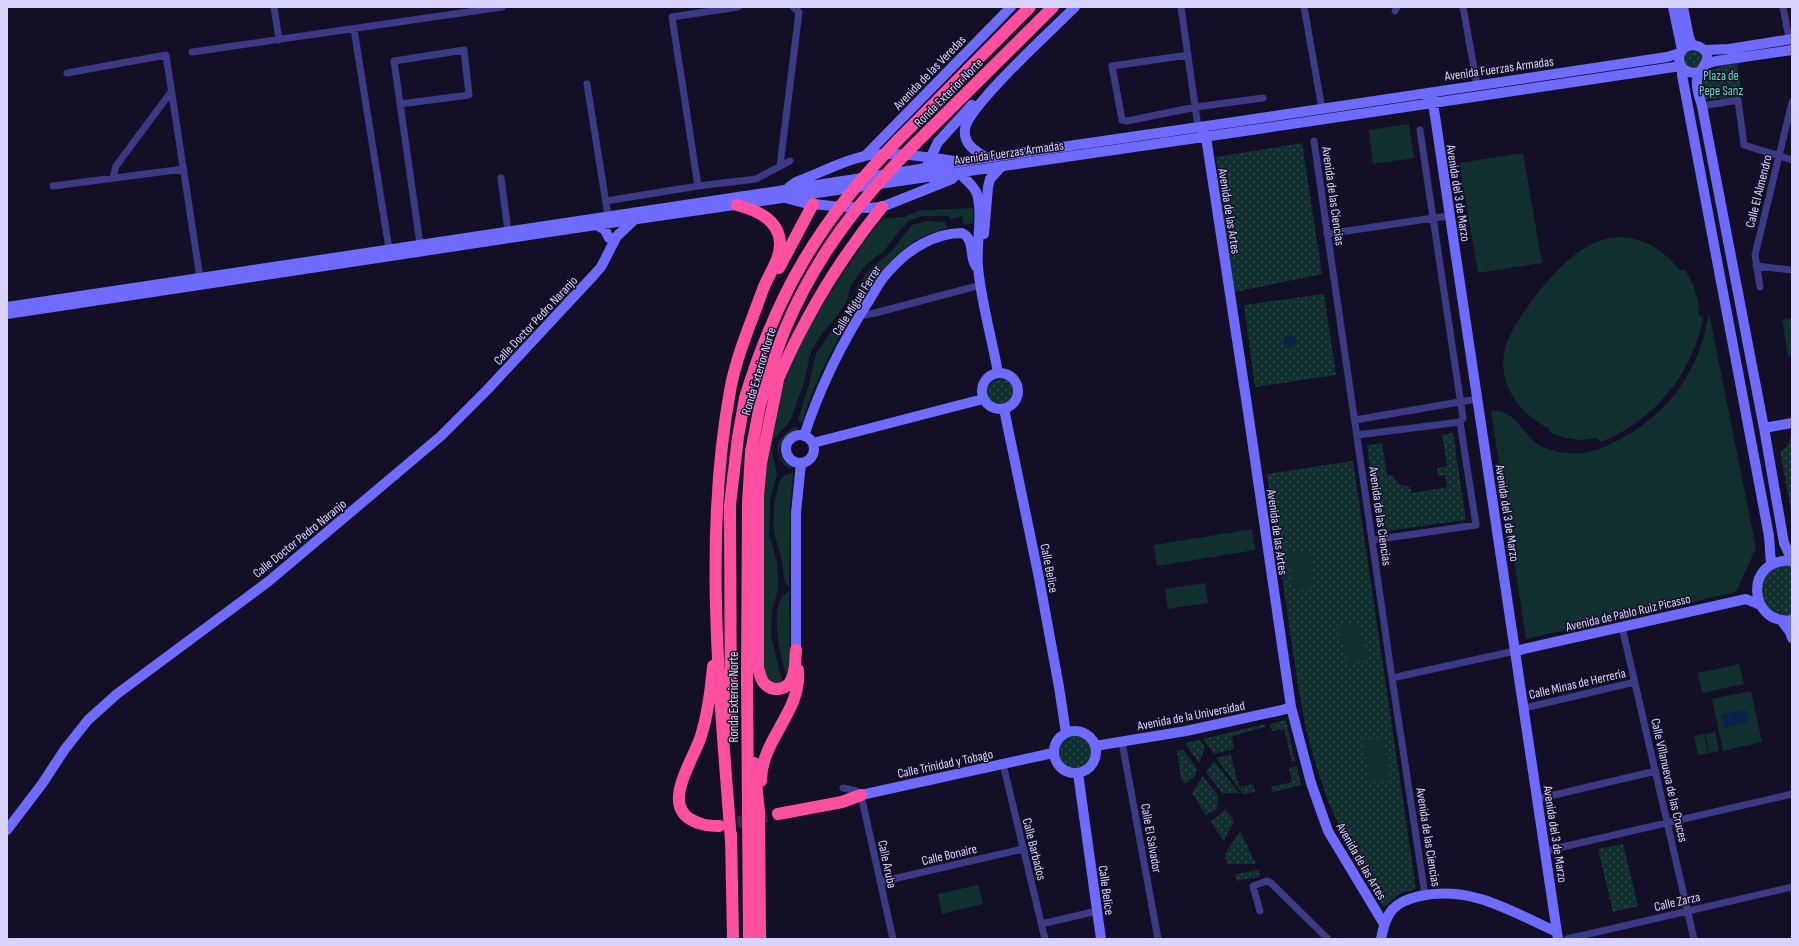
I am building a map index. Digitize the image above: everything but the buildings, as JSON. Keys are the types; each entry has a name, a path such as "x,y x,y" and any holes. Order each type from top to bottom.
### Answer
{"highway":[{"name":"Ronda Exterior Norte","path":"733,937 731,841 730,505 738,437 745,398 770,324 790,283 814,241 842,201 874,164 1030,7"},
{"name":"Ronda Exterior Norte","path":"749,939 746,676 748,502 750,452 760,405 786,327 805,288 829,246 857,207 890,169 1052,7"},
{"path":"731,841 721,710 717,626 717,491 723,435 735,370 750,321 758,304 797,236 818,194"},
{"path":"737,205 750,209 768,219 774,227 780,242 777,258 762,291 758,304"},
{"path":"748,502 769,401 796,337 810,312 844,260 882,207"},
{"path":"778,380 762,455 758,496 758,669 763,682 769,687 778,690 790,684 793,677 796,650"},
{"path":"717,626 709,708 700,738 682,780 678,797 680,807 686,817 698,824 719,826"},
{"path":"759,811 762,805 761,771 766,753 775,734 786,719 795,699 799,681 796,650"},
{"path":"746,676 759,811 760,939"},
{"path":"778,814 842,802 861,794"}],"street":[{"path":"274,7 279,40"},
{"path":"192,52 502,7"},
{"path":"698,186 672,17 738,7"},
{"path":"780,166 799,12 793,7"},
{"name":"Avenida de las Veredas","path":"866,155 1011,7"},
{"path":"987,158 975,151 969,145 965,137 965,127 970,116 977,106 1075,7"},
{"path":"1181,7 1198,128 1206,137"},
{"path":"1304,7 1323,120"},
{"path":"1463,7 1477,85"},
{"path":"1673,7 1681,51"},
{"path":"1683,7 1692,45"},
{"path":"1704,50 1729,49 1791,39 1783,7"},
{"path":"354,29 388,249"},
{"path":"1760,605 1746,599 1757,585 1762,573 1771,564 1785,560 1792,560 1784,543 1764,428 1697,82 1706,55 1704,50 1699,46 1692,45 1686,46 1681,51 1678,60 1681,67 1769,536 1771,564"},
{"path":"400,104 469,95 464,50 394,61 400,104 420,244"},
{"name":"Avenida Fuerzas Armadas","path":"818,194 924,172 958,162 1198,128 1667,57 1681,51"},
{"path":"1681,67 1691,73 1703,67 1789,51"},
{"path":"67,72 166,55 200,278"},
{"path":"1188,55 1112,66 1122,120 1127,121 1196,107 1262,98"},
{"name":"Avenida Fuerzas Armadas","path":"924,172 959,173 1681,67"},
{"path":"587,84 608,216"},
{"path":"914,194 938,142 982,95 995,88"},
{"path":"113,178 116,166 171,92"},
{"name":"Avenida del 3 de Marzo","path":"1431,92 1524,708 1556,937"},
{"path":"1702,106 1738,100 1744,145 1792,160"},
{"name":"Calle El Almendro","path":"1760,286 1755,255 1792,102"},
{"name":"Avenida Fuerzas Armadas","path":"1206,137 1211,130 1235,126 1241,121"},
{"path":"1357,435 1460,422 1464,418 1420,130"},
{"name":"Avenida de las Artes","path":"1206,137 1291,707 1311,783 1328,831 1384,924"},
{"name":"Avenida de las Ciencias","path":"1314,141 1425,895"},
{"path":"785,194 796,182 866,155 879,154 912,156 958,162"},
{"path":"912,156 924,172"},
{"path":"606,201 698,186 756,179 790,161"},
{"path":"980,277 988,188 990,179 1001,167"},
{"path":"53,186 184,168"},
{"path":"818,194 829,169"},
{"path":"7,314 616,223 709,205 785,194 818,194 832,206 866,208 882,207 952,179 959,173 973,186 977,192 979,202 977,246 980,277 998,373"},
{"path":"501,178 508,231"},
{"path":"7,307 651,210 709,205 737,205 785,194 818,194"},
{"path":"605,260 609,238 616,223 620,219 643,215 651,210"},
{"path":"1327,234 1450,216"},
{"name":"Calle Doctor Pedro Naranjo","path":"7,830 38,790 79,730 93,716 118,694 268,581 441,436 488,390 583,288 605,260 617,236 634,220"},
{"path":"596,225 605,230 609,238"},
{"path":"508,231 515,234 534,231 543,234"},
{"path":"480,243 488,238 501,236 508,231"},
{"name":"Calle Miguel Ferrer","path":"804,436 822,386 861,313 889,270 903,257 930,240 954,233 966,235 969,239 974,266 980,277"},
{"path":"420,244 428,247 435,246 442,249"},
{"path":"402,255 420,244"},
{"path":"388,249 402,255"},
{"path":"360,261 369,256 384,253 388,249"},
{"path":"297,270 301,266 316,264 323,259"},
{"path":"1756,266 1792,270"},
{"path":"265,268 275,270 290,268 297,270"},
{"path":"861,313 865,315 875,313 980,277"},
{"path":"178,288 200,278 224,281"},
{"path":"113,298 131,288"},
{"path":"104,292 113,298"},
{"path":"19,312 37,302 46,305 75,300 86,302 104,292"},
{"path":"998,373 1011,377 1018,388 1018,395 1015,402 1011,406 1004,409 992,408 983,399 983,384 989,376 998,373"},
{"path":"813,443 983,399"},
{"path":"1354,420 1477,399"},
{"name":"Calle Belice","path":"1004,409 1039,578 1066,733"},
{"path":"1373,540 1476,525 1460,422"},
{"path":"1764,428 1792,423"},
{"path":"796,436 804,436 813,443 813,455 807,461 801,463 793,460 787,454 786,450 789,441 796,436"},
{"path":"796,650 796,513 801,463"},
{"path":"1757,585 1758,599 1760,605 1766,612 1773,617 1782,620 1792,620"},
{"name":"Avenida de Pablo Ruiz Picasso","path":"1515,651 1746,599"},
{"path":"1782,620 1792,638"},
{"name":"Calle Villanueva de las Cruces","path":"1622,627 1694,939"},
{"path":"1392,678 1515,651"},
{"name":"Calle Minas de Herrería","path":"1524,708 1635,682"},
{"name":"Avenida de la Universidad","path":"1095,746 1186,731 1291,707"},
{"path":"1075,731 1084,733 1091,738 1095,746 1096,755 1092,763 1086,769 1078,773 1063,770 1055,761 1053,753 1056,741 1066,733 1075,731"},
{"name":"Calle El Salvador","path":"1122,742 1158,939"},
{"name":"Calle Trinidad y Tobago","path":"861,794 1053,753"},
{"name":"Calle Barbados","path":"1003,764 1045,939"},
{"path":"1537,799 1656,771"},
{"name":"Calle Belice","path":"1078,773 1101,939"},
{"path":"843,788 856,791 861,794"},
{"name":"Calle Aruba","path":"861,794 893,939"},
{"path":"1545,851 1792,794"},
{"name":"Calle Bonaire","path":"880,882 1023,849"},
{"path":"1260,911 1253,886 1267,881 1271,883 1328,939"},
{"name":"Calle Zarza","path":"1567,939 1792,887"},
{"path":"1381,939 1384,924 1392,909 1397,904 1405,900 1425,895 1445,893 1470,896 1497,903 1521,913 1556,937"},
{"path":"1041,924 1097,911"}],"green space":[{"path":"1693,49 1700,53 1702,58 1699,66 1693,68 1687,66 1683,59 1685,53"},
{"name":"Plaza de Pepe Sanz","path":"1737,63 1742,96 1705,100 1703,82 1705,76 1709,72 1721,66"},
{"path":"1409,124 1414,158 1373,164 1369,130"},
{"path":"1302,143 1322,274 1235,292 1226,247 1216,157"},
{"path":"1523,153 1542,263 1478,273 1459,163"},
{"path":"973,208 973,223 964,225 962,216 950,219 948,216 923,216 910,220 899,231 884,251 866,265 851,285 847,301 811,351 803,386 790,421 772,442 771,448 777,474 770,500 769,535 777,561 778,589 772,611 771,636 783,684 773,685 763,670 763,482 776,409 787,371 813,320 867,238 884,218 904,217 921,210"},
{"path":"927,221 945,222 947,228 931,233 906,247 886,266 859,303 857,298 857,287 868,271 890,253 912,225"},
{"path":"1617,237 1636,239 1645,242 1660,251 1680,271 1684,269 1691,280 1698,302 1699,315 1703,319 1690,359 1680,377 1654,408 1620,433 1601,442 1596,438 1578,440 1567,438 1549,432 1550,429 1528,415 1512,395 1504,372 1503,359 1506,345 1526,309 1541,289 1565,263 1584,248 1594,243"},
{"path":"1324,294 1336,375 1255,387 1244,305"},
{"path":"852,308 857,309 825,364 801,423 798,420 816,354 832,330"},
{"path":"1709,313 1756,548 1736,592 1526,639 1491,411 1505,413 1516,421 1537,444 1558,452 1575,453 1592,451 1609,445 1636,430 1667,404 1679,389 1698,354"},
{"path":"1792,318 1792,355 1788,356 1782,320"},
{"path":"1001,379 1007,380 1011,383 1014,387 1014,399 1011,403 1007,406 1001,407 995,406 991,403 988,399 987,393 988,387 991,383 995,380"},
{"path":"793,427 800,428 783,441 779,451 785,462 792,467 791,469 781,460 777,446 780,439"},
{"path":"1792,431 1792,517 1780,451 1788,445"},
{"path":"1453,433 1466,520 1380,532 1367,445 1382,443 1387,475 1392,475 1399,484 1410,487 1412,493 1447,487 1445,475 1438,476 1437,468 1447,466 1442,435"},
{"path":"1353,461 1416,889 1399,894 1384,907 1372,891 1327,799 1306,730 1297,679 1267,474"},
{"path":"793,473 790,511 789,587 784,579 783,565 774,532 774,519 778,485 785,475"},
{"path":"1252,529 1255,550 1157,566 1154,545"},
{"path":"1310,550 1313,589 1294,590 1289,554"},
{"path":"1792,566 1792,615 1780,614 1771,609 1765,602 1762,594 1764,577 1769,571 1776,567"},
{"path":"1205,583 1208,603 1168,609 1165,589"},
{"path":"789,591 790,664 787,678 779,645 777,619 778,607 782,597"},
{"path":"1356,621 1368,657 1349,664 1337,628"},
{"path":"1739,664 1744,684 1702,693 1698,673"},
{"path":"1751,691 1762,742 1723,751 1712,699"},
{"path":"1286,720 1295,761 1292,762 1284,729 1272,731 1270,724"},
{"path":"1265,724 1265,727 1232,736 1234,749 1214,754 1203,739"},
{"path":"1715,732 1719,751 1709,753 1705,734"},
{"path":"1704,734 1708,753 1698,755 1694,736"},
{"path":"1072,736 1078,736 1088,743 1091,752 1090,758 1084,765 1078,768 1072,768 1062,761 1059,755 1059,749 1066,739"},
{"path":"1384,738 1390,779 1370,782 1363,741"},
{"path":"1200,740 1205,747 1199,763 1185,743"},
{"path":"1183,750 1197,769 1195,776 1185,784 1181,778 1177,751"},
{"path":"1231,754 1239,787 1253,784 1255,792 1243,794 1216,758"},
{"path":"1214,761 1239,793 1222,793 1206,772"},
{"path":"1297,766 1301,785 1272,792 1271,787 1292,782 1289,768"},
{"path":"1203,776 1218,796 1217,809 1206,815 1192,793"},
{"path":"1225,809 1234,821 1224,841 1210,821 1221,814"},
{"path":"1240,831 1256,864 1227,864 1225,854"},
{"path":"1623,844 1638,906 1613,912 1598,849"},
{"path":"1259,870 1260,877 1237,881 1235,874"},
{"path":"978,885 983,904 942,914 938,894"}],"water":[{"path":"1288,335 1292,335 1296,341 1292,347 1288,347 1284,343 1284,339"},
{"path":"1746,709 1749,722 1725,728 1722,715"}],"tunnel":[{"path":"720,826 778,814"}]}
